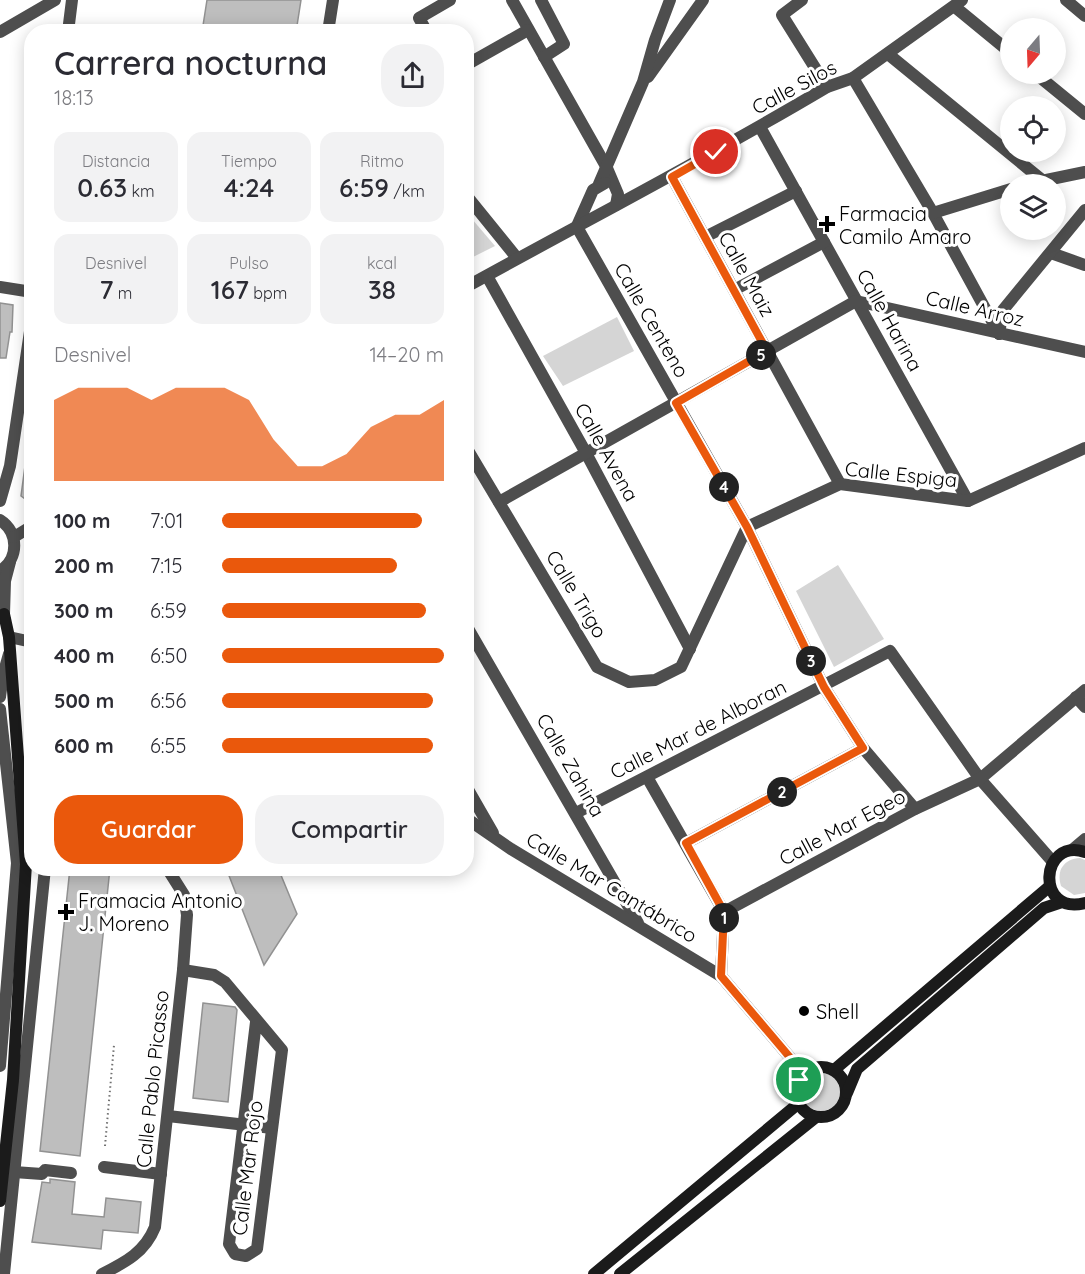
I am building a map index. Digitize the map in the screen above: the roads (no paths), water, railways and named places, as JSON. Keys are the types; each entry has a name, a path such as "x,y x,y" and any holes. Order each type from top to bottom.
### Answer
{"main road":[{"path":"2,609 9,637 24,833"},
{"path":"1062,902 1050,886 1048,878 1053,862 1065,852 1078,851"},
{"path":"0,1201 13,1080 25,876"},
{"path":"834,1070 1050,886"},
{"path":"620,1274 816,1117 833,1114 840,1109 857,1069 1044,908 1062,902 1073,905 1085,903"},
{"path":"816,1117 809,1114 799,1103 796,1088 804,1074 818,1067 834,1070 844,1080 847,1094"},
{"path":"594,1274 799,1103"}],"street":[{"path":"0,32 55,0"},
{"path":"69,24 72,0"},
{"path":"329,24 333,0"},
{"path":"422,24 419,18 450,0"},
{"path":"512,0 607,168 613,199"},
{"path":"541,0 564,44 544,57"},
{"path":"577,227 593,190 599,184 607,168 643,82 670,0"},
{"path":"643,82 703,0"},
{"path":"802,0 782,15 827,87"},
{"path":"1066,0 1085,16"},
{"path":"959,3 1000,42"},
{"name":"Calle Silos","path":"474,283 577,227 613,199 636,196 827,87 853,78 959,3"},
{"path":"474,60 528,30"},
{"path":"888,54 1035,174"},
{"path":"853,78 933,213 999,334"},
{"path":"1048,84 1085,114"},
{"name":"Calle Harina","path":"760,127 968,501"},
{"path":"1066,176 1085,172"},
{"name":"Calle Maiz","path":"672,177 840,484"},
{"path":"599,184 606,183 613,199"},
{"path":"705,237 796,191"},
{"path":"933,213 1000,192"},
{"path":"591,198 598,208 613,199"},
{"path":"474,205 517,258"},
{"path":"999,334 1003,310 1085,210"},
{"name":"Calle Centeno","path":"577,227 747,527 824,687 863,748 915,809"},
{"path":"734,290 824,242"},
{"path":"1052,253 1085,265"},
{"name":"Calle Avena","path":"487,276 586,453 690,649"},
{"path":"0,286 24,290"},
{"path":"499,502 856,301"},
{"name":"Calle Arroz","path":"856,301 1085,351"},
{"path":"0,501 10,466 24,372"},
{"name":"Calle Espiga","path":"747,527 840,484 968,501 1085,448"},
{"name":"Calle Trigo","path":"474,460 597,667 629,682 655,680 681,667 747,527"},
{"path":"0,520 10,529 15,546 5,581 2,609"},
{"path":"14,537 24,531"},
{"path":"0,571 10,562"},
{"path":"9,637 24,640"},
{"name":"Calle Zahina","path":"474,640 639,925"},
{"name":"Calle Mar de Alboran","path":"576,813 890,651 980,779"},
{"path":"0,697 3,675 10,653"},
{"name":"Calle Mar Egeo","path":"724,912 915,809 980,779 1082,698"},
{"path":"0,709 17,863 5,947 0,1066"},
{"path":"686,843 863,748"},
{"path":"20,772 24,782"},
{"path":"647,777 724,912 721,976"},
{"path":"980,779 1053,862"},
{"path":"474,800 493,834"},
{"name":"Calle Mar Cantábrico","path":"474,823 493,834 511,849 721,976 804,1074"},
{"path":"1078,851 1085,839"},
{"path":"38,876 39,947"},
{"path":"4,1274 39,947 44,876"},
{"name":"Calle Pablo Picasso","path":"102,1274 135,1255 150,1238 155,1227 183,970 187,905 173,876"},
{"name":"Calle Mar Rojo","path":"183,970 214,975 225,982 256,1022 282,1050 257,1250 246,1256 235,1254 229,1244 256,1022"},
{"name":"Calle Mar Rojo","path":"168,1116 272,1128"},
{"path":"104,1167 161,1174"},
{"path":"14,1172 42,1174 45,1170 71,1173"}],"place":[{"name":"Farmacia Camilo Amaro","path":"827,224"},
{"name":"Framacia Antonio J. Moreno","path":"66,912"},
{"name":"Shell","path":"804,1011"}]}
